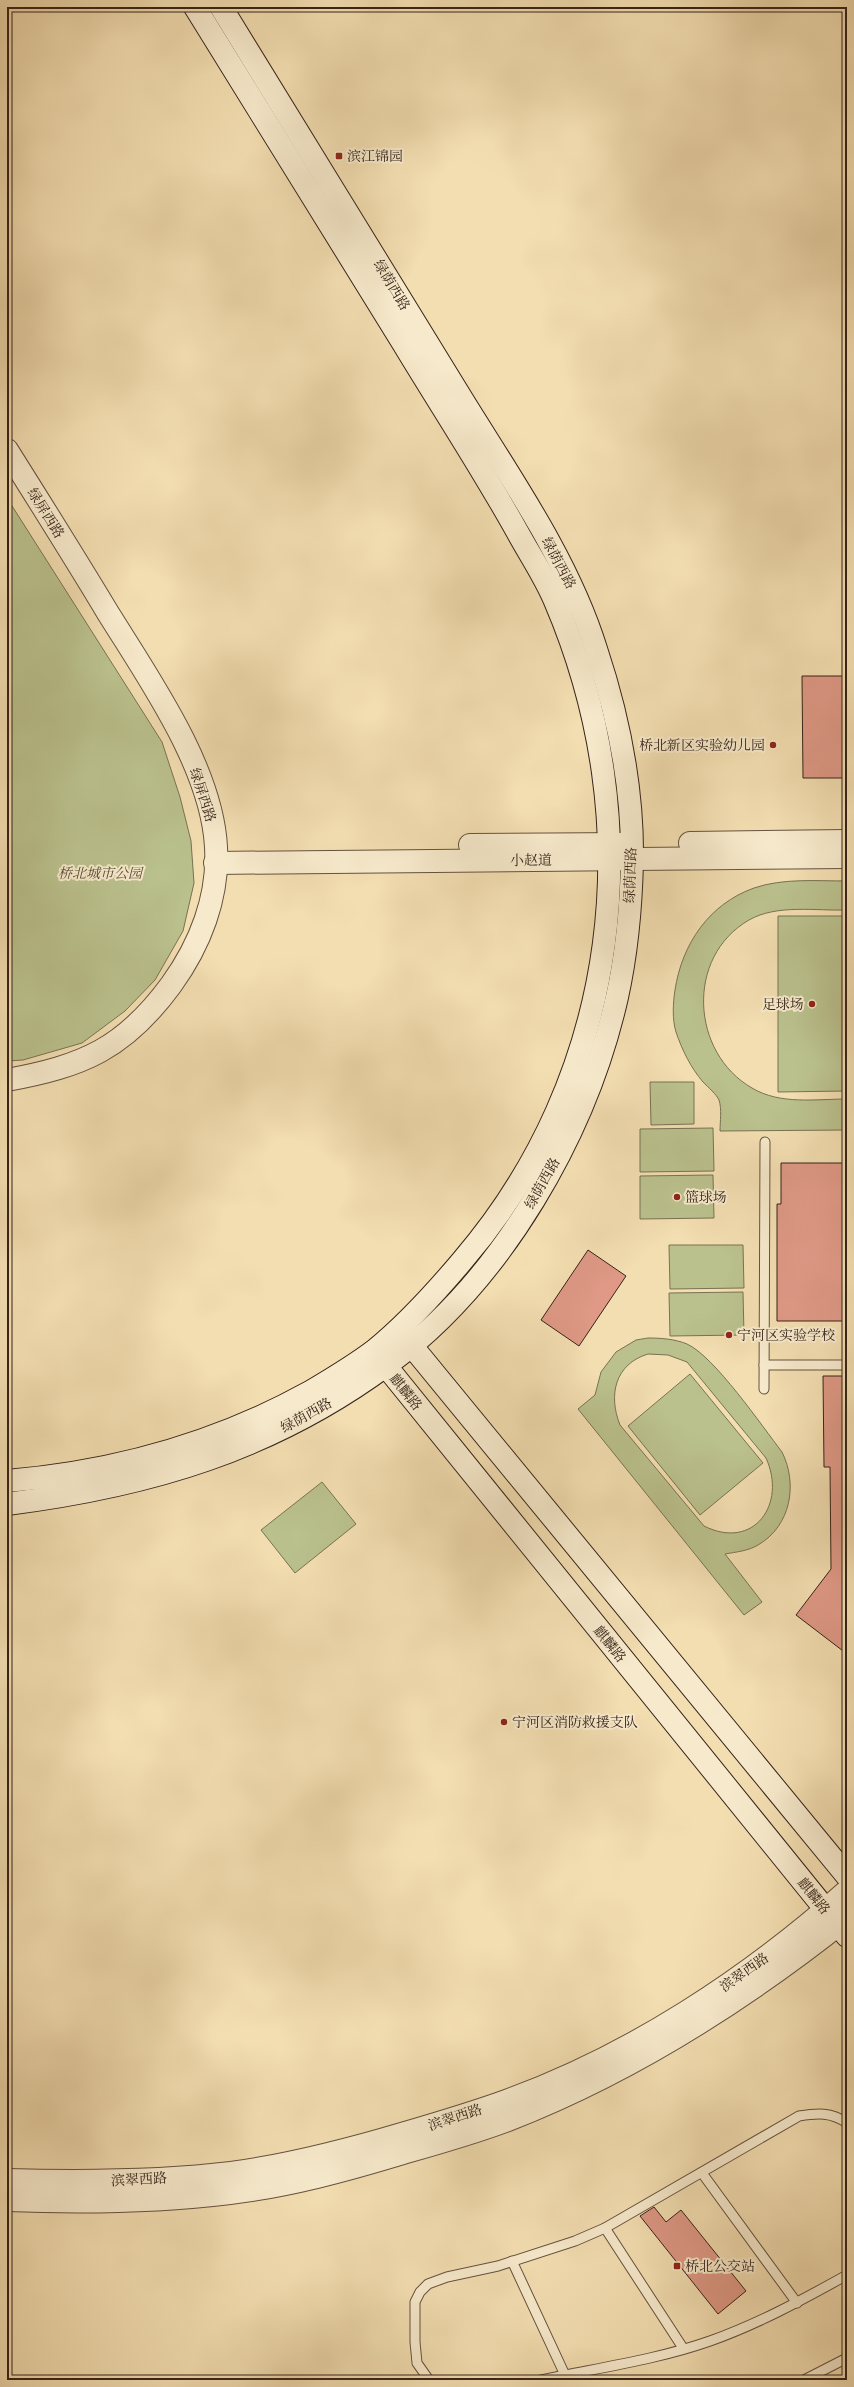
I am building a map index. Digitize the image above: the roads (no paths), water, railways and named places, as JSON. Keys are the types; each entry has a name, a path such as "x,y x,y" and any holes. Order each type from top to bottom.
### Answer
{"main road":[{"name":"绿荫西路","path":"7,1504 110,1488 198,1464 281,1429 334,1400 380,1359 398,1330 428,1301 498,1216 527,1170 559,1110 583,1046 599,979 607,921 609,851 603,764 596,725 581,670 552,595 504,508 195,7"},
{"name":"绿荫西路","path":"7,1481 111,1467 193,1444 267,1414 340,1375 413,1345 478,1277 505,1244 543,1184 578,1113 601,1052 617,994 629,918 632,851 624,773 616,724 596,648 577,597 528,508 221,7"},
{"name":"绿屏西路","path":"7,450 149,678 176,726 197,772 212,814 215,856 211,899 200,937 182,970 140,1024 116,1042 89,1058 59,1068 7,1080"},
{"name":"小赵道","path":"632,851 847,841"},
{"name":"小赵道","path":"215,856 632,851 847,857"},
{"path":"398,1330 413,1345 847,1876"},
{"name":"麒麟路","path":"380,1359 839,1922"},
{"name":"滨翠西路","path":"7,2200 68,2202 148,2200 230,2193 356,2168 506,2121 574,2092 626,2066 696,2025 775,1973 839,1922 847,1891"},
{"name":"滨翠西路","path":"7,2180 76,2182 149,2179 232,2173 357,2147 507,2100 575,2071 628,2045 697,2005 774,1952 839,1922"}],"lane":[{"path":"764,1389 765,1142"},
{"path":"764,1365 847,1365"},
{"path":"429,2380 417,2363 415,2302 420,2292 428,2284 447,2277 512,2261 575,2241 605,2228 799,2116 820,2113 837,2116 847,2123"},
{"path":"702,2173 797,2303"},
{"path":"605,2228 683,2348"},
{"path":"512,2261 565,2375"},
{"path":"541,2380 653,2357 708,2342 759,2322 847,2275"},
{"path":"804,2380 847,2358"}],"place":[{"name":"滨江锦园","path":"339,156"},
{"name":"桥北新区实验幼儿园","path":"773,745"},
{"name":"足球场","path":"812,1004"},
{"name":"篮球场","path":"677,1197"},
{"name":"宁河区实验学校","path":"729,1335"},
{"name":"宁河区消防救援支队","path":"504,1722"},
{"name":"桥北公交站","path":"677,2266"}],"park label":[{"name":"桥北城市公园","path":"100,873"}]}
